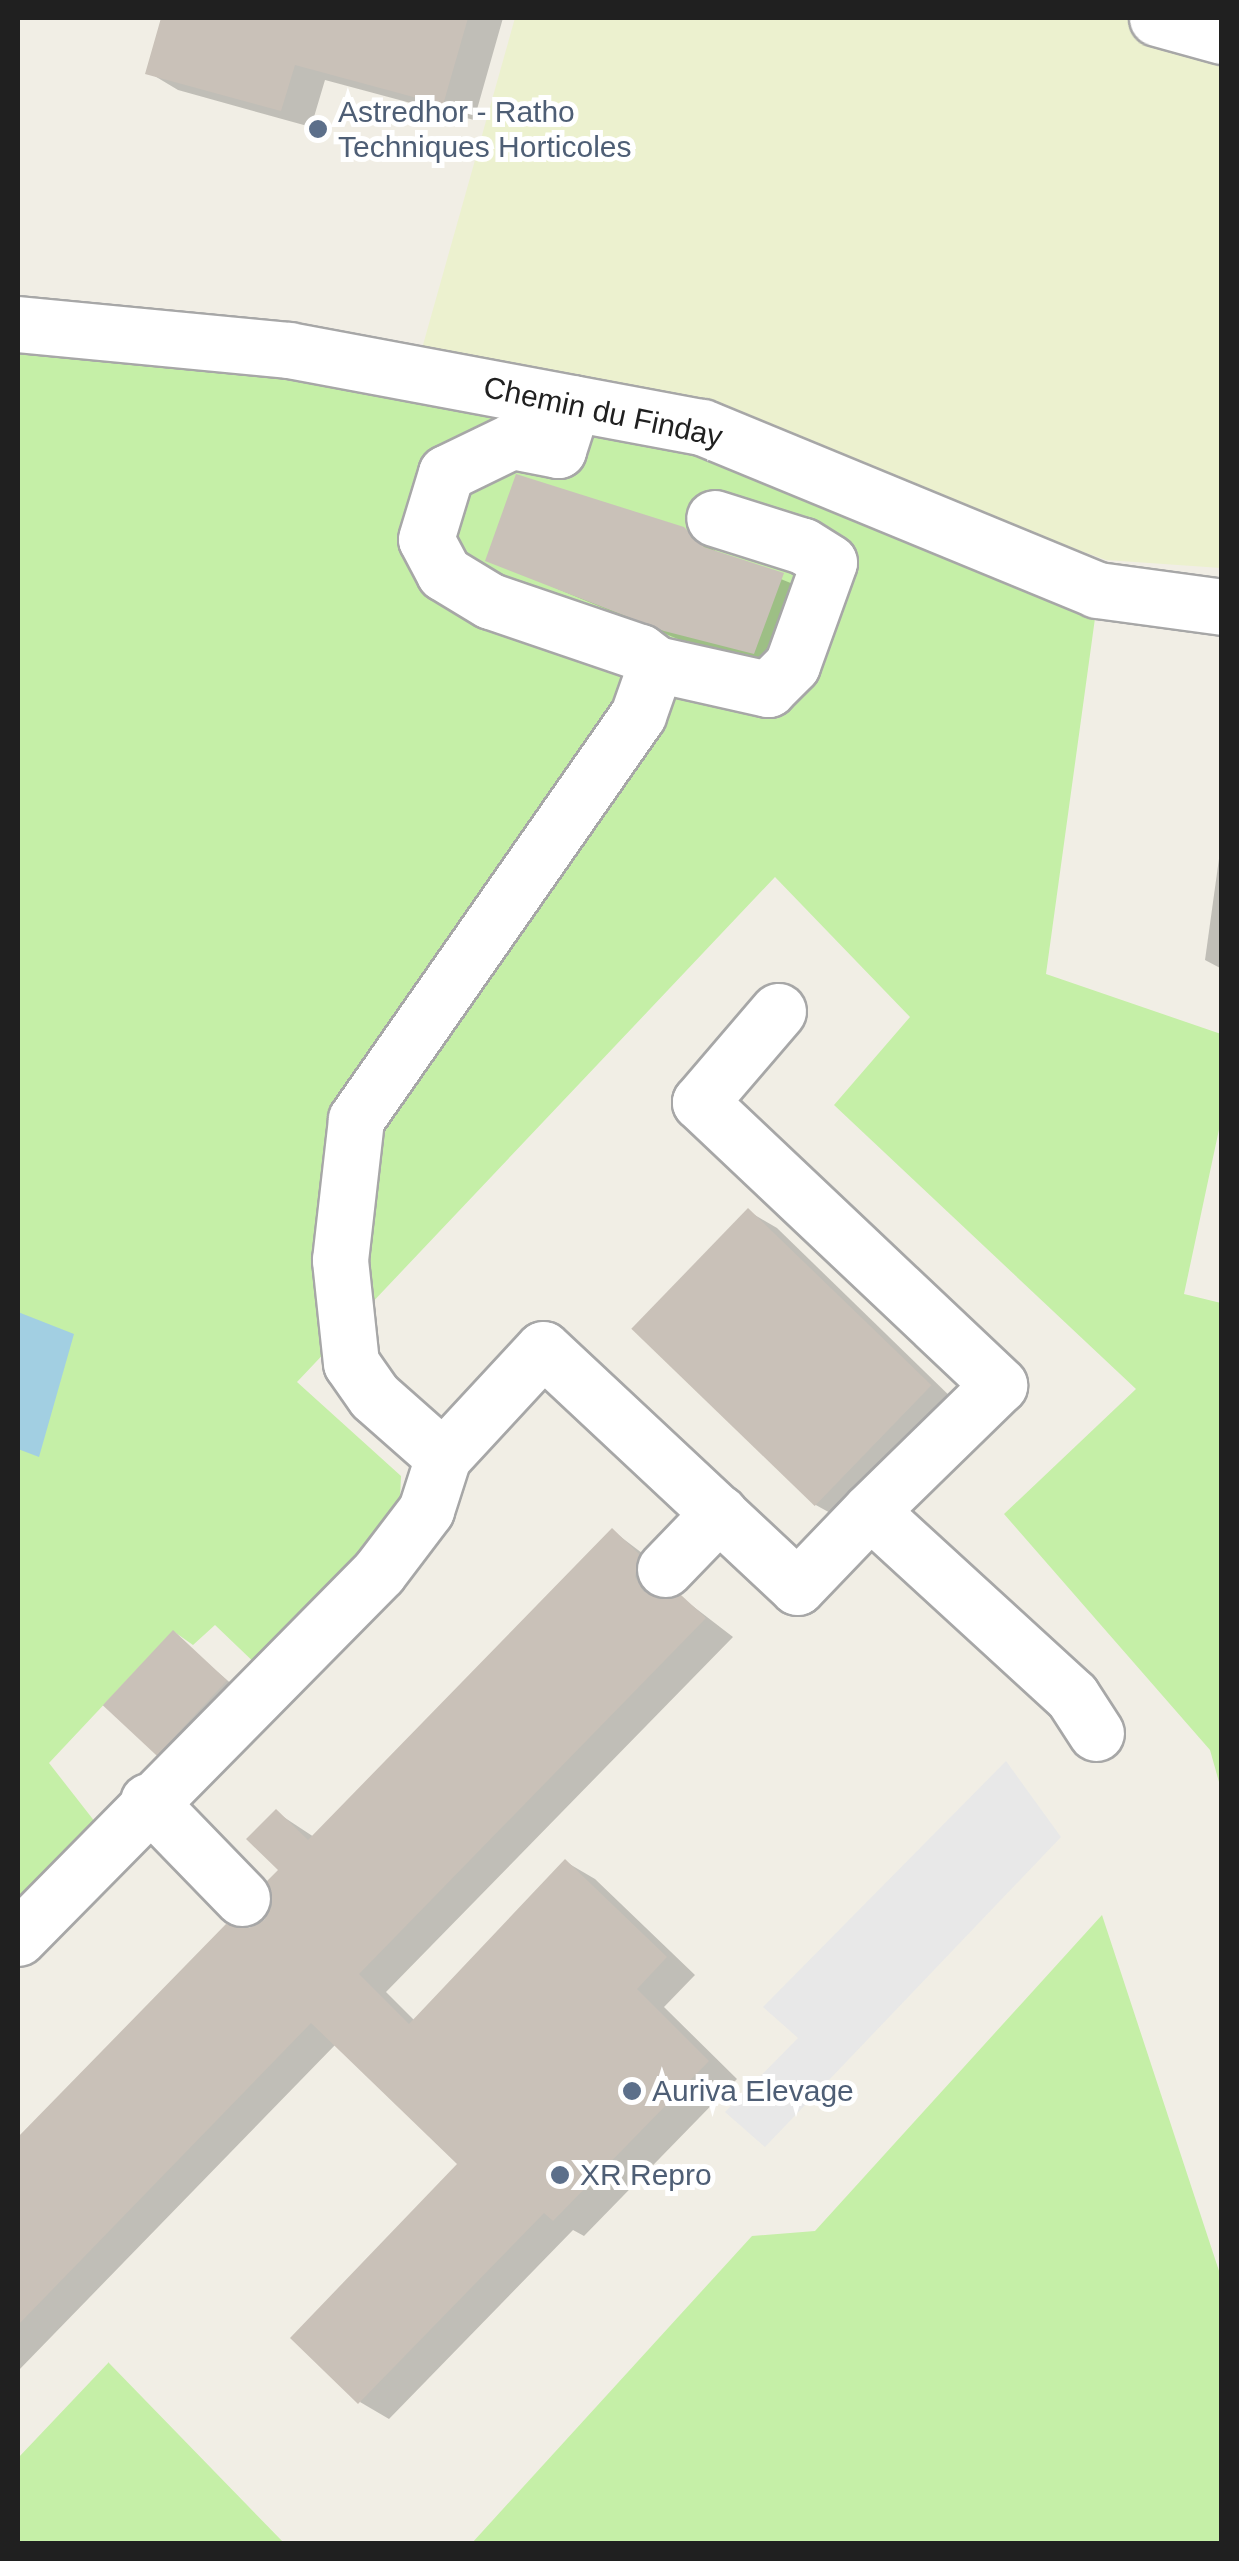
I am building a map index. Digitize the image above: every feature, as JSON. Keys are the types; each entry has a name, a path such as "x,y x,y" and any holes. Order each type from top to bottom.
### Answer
{"street":[{"path":"1157,18 1222,36"},
{"name":"Chemin du Finday","path":"18,324 289,350 702,427 1097,590 1222,607"},
{"path":"572,403 558,450 512,442 446,473 426,539 444,573 490,601 640,652 656,664 768,689 792,665 829,562 803,546 714,518"},
{"path":"443,1457 374,1396 351,1363 340,1260 356,1119 638,715 656,664"},
{"path":"18,1938 379,1572 426,1510 443,1457 543,1350 798,1586 999,1385 700,1102 778,1011"},
{"path":"870,1511 1072,1696 1096,1733"},
{"path":"665,1569 719,1513"},
{"path":"148,1802 242,1898"}],"green space":[{"path":"515,18 1221,18 1221,568 1106,560 864,473 421,352"},
{"path":"18,352 412,388 698,446 1096,611 1046,974 1221,1034 1221,1120 1184,1294 1221,1303 1221,1789 1210,1750 1004,1514 1136,1389 834,1105 910,1017 775,877 297,1382 401,1476 399,1522 260,1668 215,1625 193,1645 173,1631 49,1763 99,1827 18,1913"},
{"path":"1102,1915 1221,2277 1221,2543 472,2543 752,2236 815,2231"},
{"path":"109,2362 284,2543 18,2543 18,2458"}],"shaded area":[{"path":"1006,1761 1061,1837 765,2147 725,2112 798,2038 763,2007"}],"water":[{"path":"18,1312 74,1334 39,1457 18,1449"}],"building":[{"path":"161,18 468,18 443,105 295,65 281,111 145,74"},
{"path":"516,474 684,527 704,547 784,573 754,654 664,631 485,561"},
{"path":"748,1208 931,1385 815,1506 631,1329"},
{"path":"612,1528 639,1554 635,1577 643,1591 658,1599 681,1595 706,1618 359,1974 409,2024 565,1859 667,1957 637,1989 709,2061 553,2221 544,2213 358,2404 290,2338 457,2164 311,2023 18,2325 18,2137 226,1924 249,1928 264,1920 272,1906 267,1881 278,1870 246,1839 276,1809 308,1840"},
{"path":"173,1630 227,1680 157,1756 103,1705"}],"place":[{"name":"Astredhor - Ratho Techniques Horticoles","path":"318,129"},
{"name":"Auriva Elevage","path":"632,2091"},
{"name":"XR Repro","path":"560,2175"}]}
